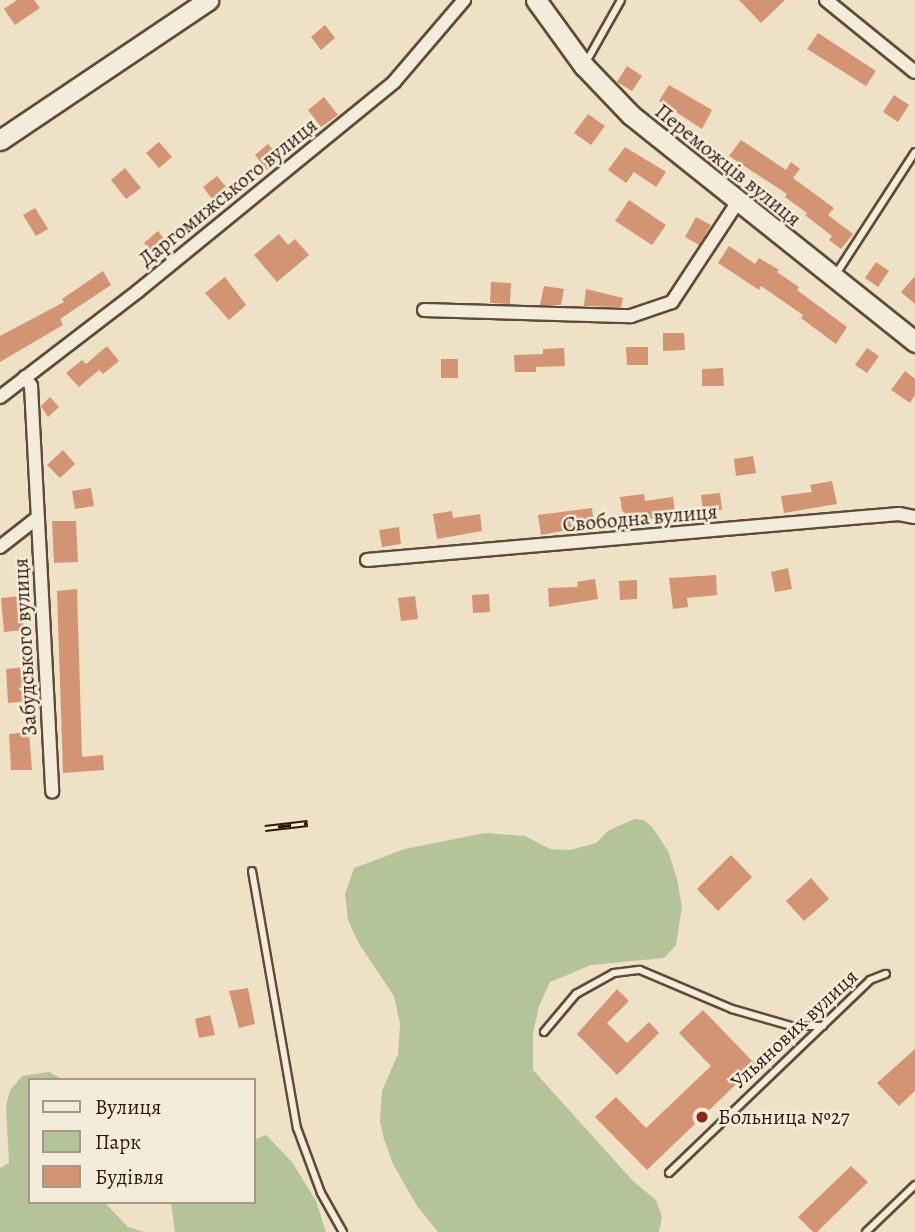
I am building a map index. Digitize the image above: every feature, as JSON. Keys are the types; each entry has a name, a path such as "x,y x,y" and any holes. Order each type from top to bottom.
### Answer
{"main road":[{"path":"0,140 208,0"},
{"name":"Переможців вулиця","path":"536,0 584,66 631,115 915,342"}],"street":[{"name":"Даргомижського вулиця","path":"0,397 138,291 394,82 464,0"},
{"path":"826,0 915,72"},
{"path":"424,310 631,316 672,302 737,202"},
{"name":"Забудського вулиця","path":"25,377 31,386 52,791"},
{"name":"Свободна вулиця","path":"367,560 899,514 915,517"},
{"path":"0,547 37,518"}],"lane":[{"path":"584,66 621,0"},
{"path":"834,277 915,152"},
{"path":"252,871 297,1128 321,1193 343,1232"},
{"path":"544,1032 576,994 614,973 640,970 732,1009 791,1026 823,1026"},
{"name":"Ульянових вулиця","path":"669,1173 870,980 886,974"},
{"path":"866,1232 915,1185"}],"green space":[{"path":"635,819 644,820 652,827 668,851 682,907 676,945 664,958 591,965 550,982 539,1006 533,1033 533,1070 633,1181 656,1200 662,1217 659,1232 438,1232 417,1206 393,1164 384,1139 380,1121 382,1091 398,1054 400,1024 394,996 359,944 348,920 345,894 354,868 405,849 485,833 525,836 550,849 570,850 596,843 609,830"},
{"path":"49,1072 60,1078 28,1078 28,1204 106,1204 128,1227 144,1232 0,1232 0,1168 9,1163 6,1107 10,1090 22,1076"},
{"path":"266,1135 292,1162 316,1201 326,1232 175,1232 171,1204 256,1204 256,1139"}],"building":[{"path":"17,0 34,0 40,8 15,25 4,9"},
{"path":"739,0 785,0 761,23"},
{"path":"325,25 335,38 321,50 311,37"},
{"path":"818,33 876,71 866,86 807,49"},
{"path":"627,66 642,76 632,91 617,82"},
{"path":"669,85 712,110 702,129 659,101"},
{"path":"894,95 909,105 898,122 883,112"},
{"path":"324,97 338,115 321,127 308,110"},
{"path":"588,114 605,126 591,145 574,133"},
{"path":"741,140 786,170 791,162 800,169 793,178 834,208 828,215 853,234 841,249 829,240 832,236 785,197 787,194 729,156"},
{"path":"159,142 172,157 159,168 146,153"},
{"path":"268,144 281,159 267,170 255,155"},
{"path":"625,147 666,172 656,187 634,172 626,183 608,170"},
{"path":"125,168 141,188 126,199 111,180"},
{"path":"217,176 233,195 218,207 203,187"},
{"path":"629,200 666,225 652,245 615,221"},
{"path":"35,208 48,229 36,236 23,215"},
{"path":"696,217 711,225 699,245 685,237"},
{"path":"158,231 170,247 157,258 144,243"},
{"path":"279,234 288,245 295,239 309,255 277,282 254,255"},
{"path":"729,246 755,264 759,258 779,270 777,272 799,287 797,290 847,327 836,344 801,318 803,315 761,286 759,290 718,263"},
{"path":"876,262 889,271 878,287 865,278"},
{"path":"103,271 111,285 60,319 63,325 0,362 0,336 64,302 62,299"},
{"path":"915,276 915,304 901,292"},
{"path":"225,277 246,305 229,320 205,293"},
{"path":"491,282 511,283 510,304 490,303"},
{"path":"544,286 564,289 561,305 540,305"},
{"path":"586,289 623,298 621,307 584,306"},
{"path":"663,333 684,333 685,350 663,351"},
{"path":"107,346 119,361 103,374 99,370 79,387 66,373 82,360 86,364"},
{"path":"626,347 648,347 648,365 627,365"},
{"path":"564,348 565,366 536,367 536,372 515,372 514,355 543,354 543,349"},
{"path":"867,348 879,356 867,373 855,365"},
{"path":"441,359 458,359 458,378 441,378"},
{"path":"723,368 724,386 702,386 702,369"},
{"path":"905,371 915,379 915,395 910,403 891,390"},
{"path":"50,397 59,407 48,417 41,406"},
{"path":"63,450 75,464 60,478 47,465"},
{"path":"753,456 756,473 736,476 734,459"},
{"path":"832,481 837,504 784,513 781,496 812,492 810,485"},
{"path":"91,488 94,506 75,509 72,491"},
{"path":"720,493 722,510 703,512 701,495"},
{"path":"644,494 645,501 673,497 675,514 624,523 620,497"},
{"path":"592,508 594,525 541,535 538,515"},
{"path":"452,511 453,518 480,514 482,531 437,539 433,514"},
{"path":"52,521 76,521 78,562 54,563"},
{"path":"399,527 401,544 382,547 379,530"},
{"path":"788,568 792,589 775,592 771,572"},
{"path":"716,575 717,595 687,598 688,607 673,609 669,578"},
{"path":"595,579 598,599 549,607 548,588 578,587 577,582"},
{"path":"637,580 637,599 620,600 619,581"},
{"path":"77,589 82,757 103,755 104,770 63,773 57,591"},
{"path":"489,594 490,612 473,613 472,595"},
{"path":"21,596 24,630 4,632 1,598"},
{"path":"415,596 418,619 401,621 398,598"},
{"path":"26,667 28,701 8,703 6,669"},
{"path":"29,732 32,770 11,770 9,734"},
{"path":"731,855 752,877 718,911 697,889"},
{"path":"811,878 829,899 804,921 786,901"},
{"path":"248,988 255,1024 239,1028 229,991"},
{"path":"617,989 629,1001 607,1023 627,1043 649,1022 659,1033 617,1075 577,1034"},
{"path":"703,1010 756,1065 647,1170 595,1117 616,1097 646,1128 711,1066 679,1033"},
{"path":"210,1015 215,1035 199,1038 195,1019"},
{"path":"915,1049 915,1091 899,1106 877,1083"},
{"path":"851,1166 868,1182 817,1232 813,1232 798,1217"}],"railway":[{"path":"265,828 308,823"}],"place":[{"name":"Больница №27","path":"702,1117"}]}
